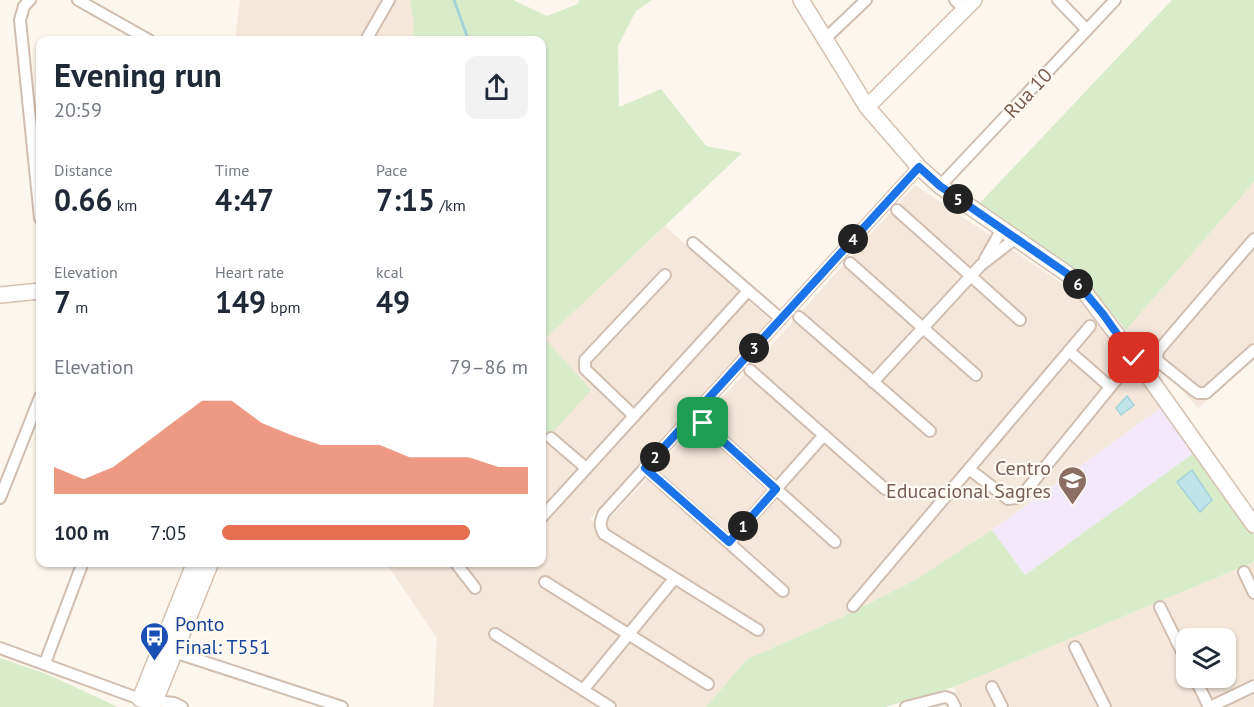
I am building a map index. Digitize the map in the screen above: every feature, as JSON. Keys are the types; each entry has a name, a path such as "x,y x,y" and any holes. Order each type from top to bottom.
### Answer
{"main road":[{"path":"801,0 867,106 919,167 940,186 1077,282 1146,373 1254,525"},
{"path":"867,106 965,3"},
{"path":"0,295 36,294"},
{"path":"148,700 193,567"},
{"path":"148,700 174,651 210,567"}],"street":[{"path":"30,0 24,6 20,20 36,142"},
{"path":"78,0 139,36"},
{"path":"368,36 389,0"},
{"path":"826,38 866,0"},
{"path":"1058,0 1087,30"},
{"name":"Rua 10","path":"940,186 1115,0"},
{"path":"758,630 604,534 600,527 600,520 919,167"},
{"path":"897,210 1020,320"},
{"path":"981,265 1002,229"},
{"path":"873,382 981,265 1016,238"},
{"path":"1254,239 1158,351 1157,358 1195,391 1202,394 1206,393 1254,350"},
{"path":"693,243 781,319"},
{"path":"850,263 976,375"},
{"path":"634,416 585,369 585,360 665,276"},
{"path":"546,513 748,291"},
{"path":"799,317 930,431"},
{"path":"853,606 1090,326"},
{"path":"1069,351 1109,386"},
{"path":"969,469 1008,499 1016,498 1033,484 1109,386 1134,358"},
{"path":"1146,373 1159,362"},
{"path":"750,370 885,489"},
{"path":"0,498 36,407"},
{"path":"703,423 835,542"},
{"path":"729,542 824,435"},
{"path":"551,438 586,468"},
{"path":"645,468 783,591"},
{"path":"45,663 81,567"},
{"path":"459,567 475,588"},
{"path":"1244,572 1254,593"},
{"path":"583,690 674,579"},
{"path":"545,582 708,684"},
{"path":"1160,607 1176,640"},
{"path":"495,634 610,707"},
{"path":"1075,646 1105,707"},
{"path":"0,648 148,700 174,703 182,707"},
{"path":"174,651 342,707"},
{"path":"1200,688 1210,707 1254,686"},
{"path":"992,687 1002,707"},
{"path":"906,707 945,696 951,699 955,707"}],"shaded area":[{"path":"240,0 410,0 414,23 412,36 236,36"},
{"path":"1254,182 1254,360 1198,408 1126,330"},
{"path":"915,185 1072,290 1162,407 992,530 915,580 836,620 747,659 706,707 433,707 437,638 389,567 546,567 546,338 665,226 772,322 590,519 602,527 775,341"},
{"name":"Centro Educacional Sagres","path":"1162,407 1194,453 1025,575 992,530"},
{"path":"1254,562 1254,707 963,707 954,687"}],"green space":[{"path":"410,0 513,0 547,16 578,4 579,0 652,0 636,11 618,46 619,107 661,89 706,146 742,153 546,338 546,36 412,36 414,23"},
{"path":"1172,0 1254,0 1254,182 1126,330 1073,267 979,204"},
{"path":"546,340 591,390 546,440"},
{"path":"1194,453 1254,535 1254,562 954,687 885,707 706,707 747,659 836,620 915,580 992,530 1025,575"},
{"path":"0,658 47,674 118,707 0,707"}],"water":[{"path":"1127,396 1134,405 1121,415 1116,408"},
{"path":"1192,470 1212,500 1200,512 1177,482"}],"waterway":[{"path":"454,0 467,36"}],"place":[{"name":"Centro Educacional Sagres","path":"1072,506"},
{"name":"Ponto Final: T551","path":"154,662"}],"route":[{"path":"703,423 776,489 729,542 645,468 919,167 940,186 1072,277 1103,314 1134,358"}]}
